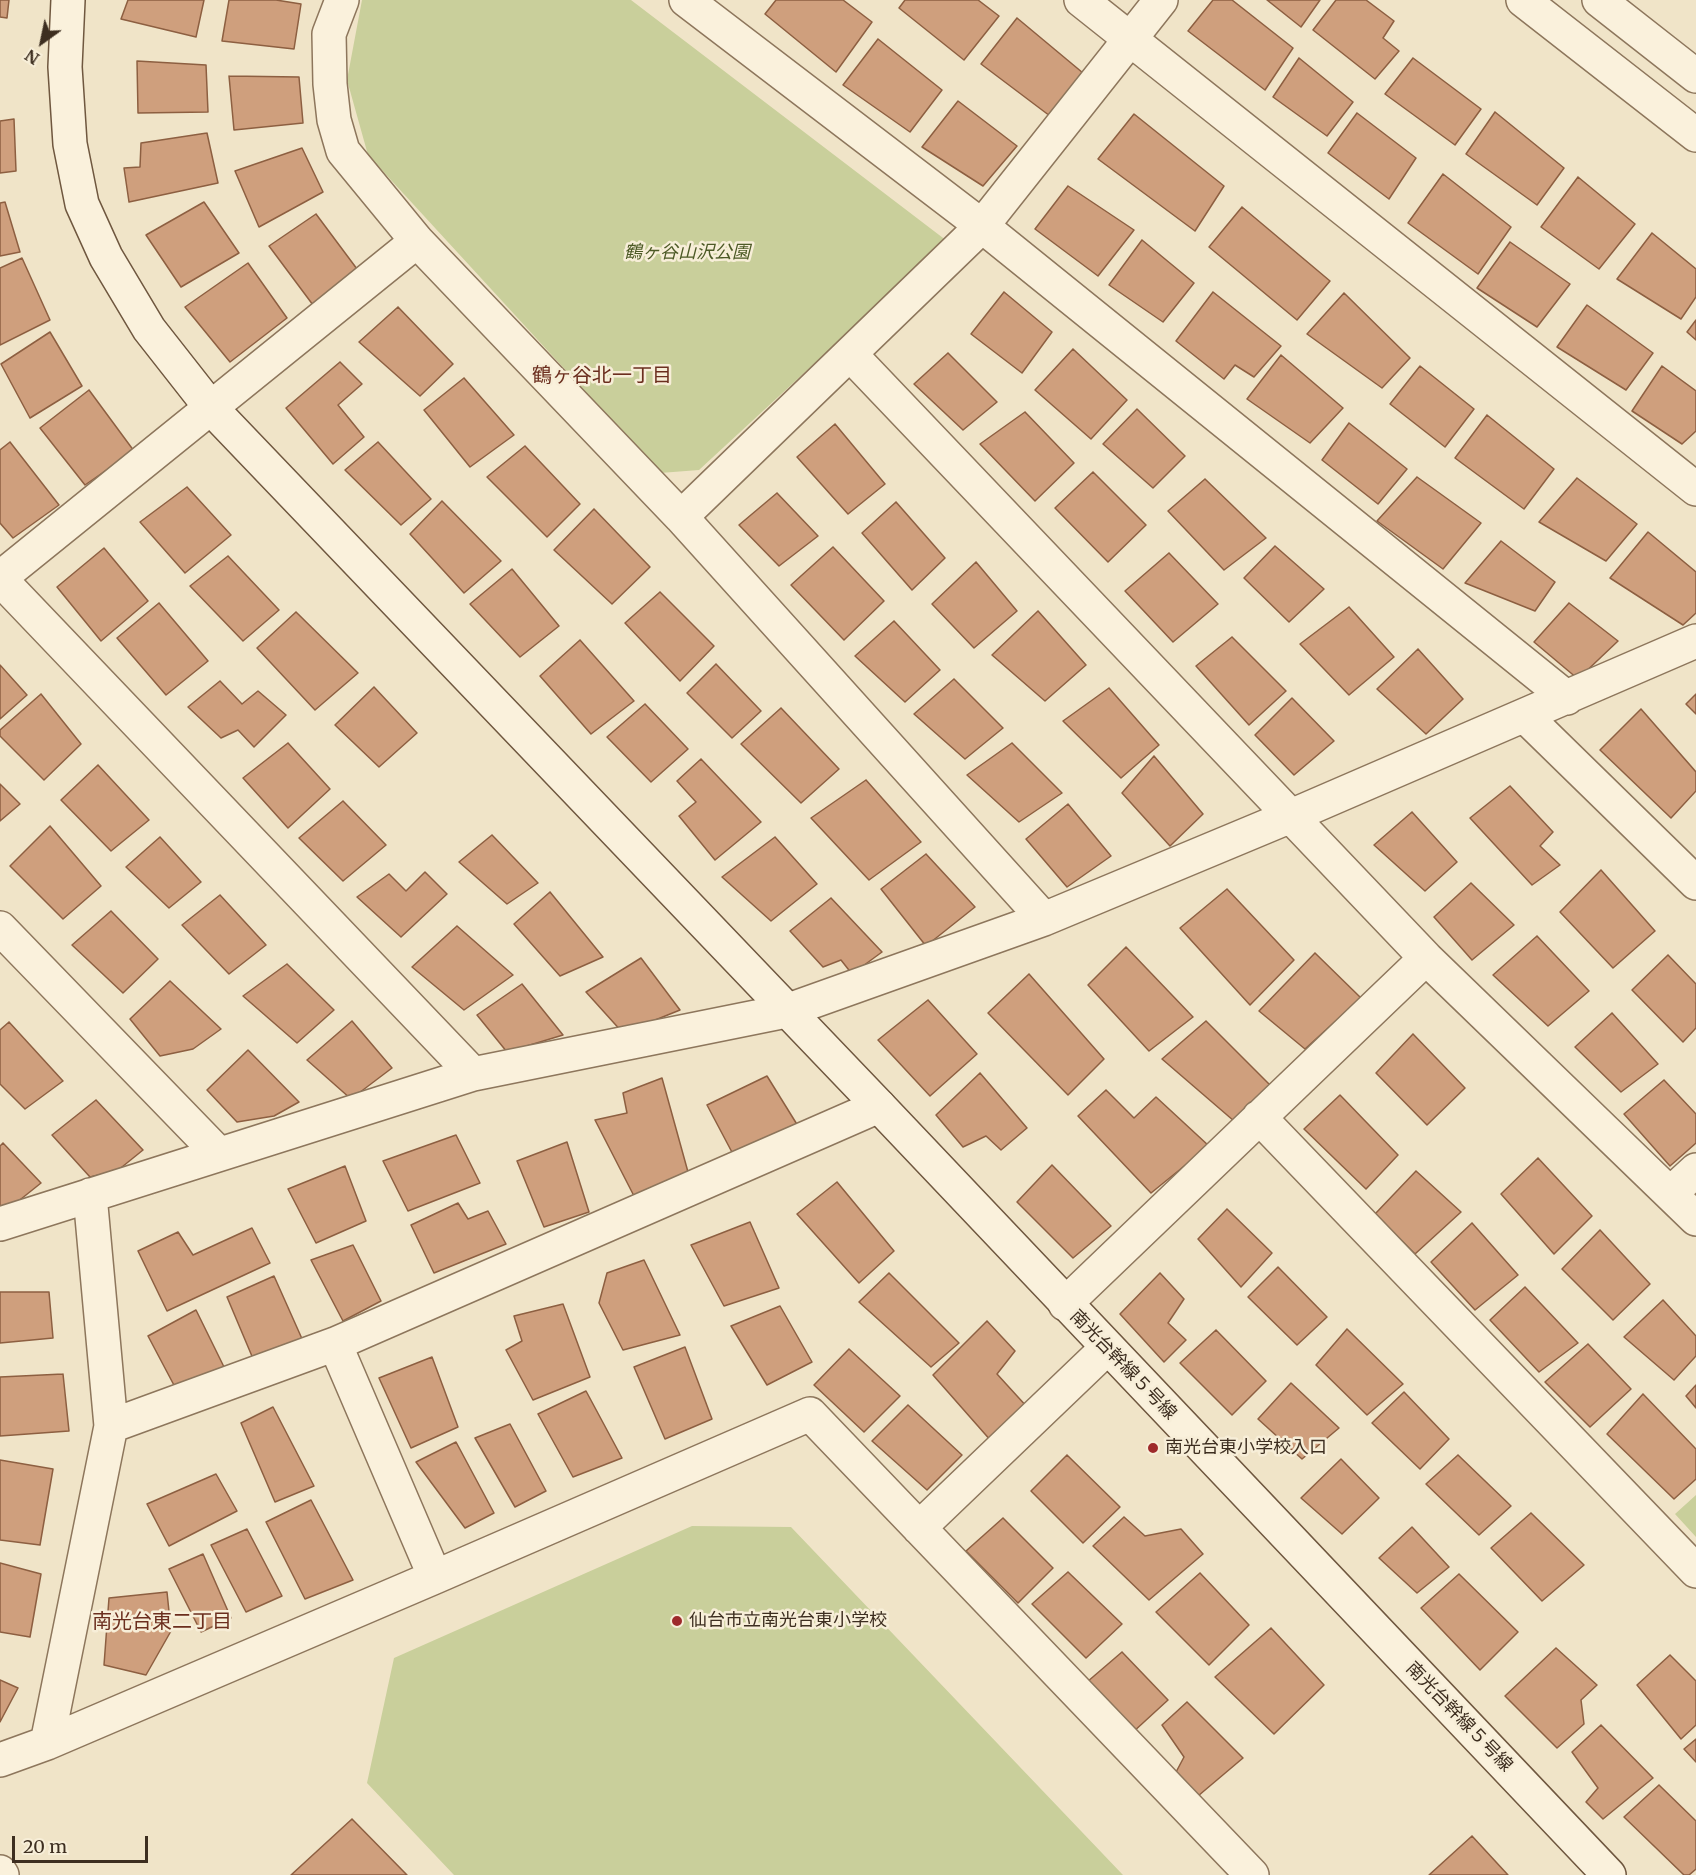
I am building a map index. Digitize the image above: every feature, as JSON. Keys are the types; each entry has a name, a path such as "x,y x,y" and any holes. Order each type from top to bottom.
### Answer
{"street":[{"name":"南光台幹線５号線","path":"69,0 64,67 70,144 82,204 106,258 149,329 211,408 1610,1875"},
{"path":"342,0 329,34 334,120 343,151 417,241 681,517 1044,919"},
{"path":"686,0 982,226 1567,698"},
{"path":"1081,0 1696,489"},
{"path":"681,517 982,226 1161,0"},
{"path":"1522,0 1696,135"},
{"path":"1599,0 1696,76"},
{"path":"417,241 0,578 473,1074"},
{"path":"850,354 1426,958 1696,1219"},
{"path":"0,1224 473,1074 786,1011 1044,919 1291,816 1696,641"},
{"path":"1525,716 1696,883"},
{"path":"0,928 219,1154"},
{"path":"1065,1304 1426,958"},
{"path":"111,1426 335,1344 879,1106"},
{"path":"1259,1117 1696,1571"},
{"path":"1671,1193 1696,1170"},
{"path":"47,1743 111,1426 90,1195"},
{"path":"335,1344 435,1577"},
{"path":"919,1528 1107,1348"},
{"path":"0,1760 47,1743 810,1414 1252,1875"}],"green space":[{"name":"鶴ヶ谷山沢公園","path":"362,0 631,0 947,241 699,470 660,473 368,155 347,80"},
{"path":"1696,1495 1696,1537 1675,1514"},
{"path":"692,1526 791,1527 1123,1875 454,1875 367,1783 394,1658"}],"building":[{"path":"0,0 9,0 7,18 0,17"},
{"path":"128,0 204,0 196,37 121,19"},
{"path":"229,0 276,0 301,4 294,49 222,41"},
{"path":"776,0 843,0 872,22 836,72 765,14"},
{"path":"905,0 978,0 999,16 964,60 899,8"},
{"path":"1213,0 1232,0 1293,48 1265,90 1188,31"},
{"path":"1267,0 1320,0 1301,27"},
{"path":"1336,0 1366,0 1394,21 1383,38 1399,51 1375,79 1313,30"},
{"path":"1017,18 1083,73 1050,116 981,64"},
{"path":"878,39 942,90 910,132 843,85"},
{"path":"1299,58 1353,102 1327,136 1273,97"},
{"path":"1413,58 1481,109 1455,145 1385,94"},
{"path":"137,61 206,65 208,112 138,113"},
{"path":"229,76 299,77 303,123 234,130"},
{"path":"958,101 1017,146 983,186 922,147"},
{"path":"1495,112 1564,168 1537,205 1466,154"},
{"path":"1357,113 1416,158 1389,199 1328,153"},
{"path":"1134,114 1224,186 1195,231 1098,159"},
{"path":"14,119 16,171 0,173 0,121"},
{"path":"207,133 218,183 129,202 124,168 140,167 141,143"},
{"path":"302,148 323,192 259,227 235,171"},
{"path":"1443,174 1511,227 1478,274 1408,223"},
{"path":"1578,177 1635,224 1599,269 1541,227"},
{"path":"1068,186 1134,230 1098,276 1035,229"},
{"path":"5,202 20,252 0,256 0,203"},
{"path":"204,202 239,253 181,287 146,235"},
{"path":"1242,207 1330,281 1297,320 1209,247"},
{"path":"316,214 360,273 313,305 269,246"},
{"path":"1652,233 1696,269 1696,297 1681,319 1617,279"},
{"path":"1142,240 1194,283 1163,322 1109,285"},
{"path":"1510,242 1570,284 1537,327 1477,288"},
{"path":"22,258 50,320 0,345 0,268"},
{"path":"248,263 287,318 230,362 185,307"},
{"path":"1004,292 1052,332 1022,373 971,334"},
{"path":"1213,292 1281,346 1254,377 1235,365 1224,379 1176,341"},
{"path":"1344,293 1410,358 1382,388 1307,334"},
{"path":"1587,305 1653,353 1626,390 1557,347"},
{"path":"398,307 453,364 420,396 359,342"},
{"path":"1696,320 1696,340 1687,332"},
{"path":"50,332 82,386 30,418 1,364"},
{"path":"1073,349 1127,400 1091,439 1035,390"},
{"path":"948,353 997,402 963,430 914,384"},
{"path":"1281,355 1343,408 1310,443 1247,399"},
{"path":"340,362 362,384 338,405 364,437 333,464 286,408"},
{"path":"1420,366 1474,409 1445,447 1390,404"},
{"path":"1662,366 1696,391 1696,431 1682,444 1632,411"},
{"path":"464,378 514,435 470,467 424,410"},
{"path":"89,390 134,451 85,485 40,428"},
{"path":"1137,409 1185,456 1153,488 1103,444"},
{"path":"1025,412 1074,463 1035,501 980,444"},
{"path":"1487,415 1554,469 1524,509 1455,458"},
{"path":"1349,423 1407,469 1378,504 1322,460"},
{"path":"835,424 885,484 848,514 797,457"},
{"path":"10,442 59,505 13,538 0,523 0,450"},
{"path":"378,442 431,499 401,525 345,470"},
{"path":"525,446 580,504 547,537 487,477"},
{"path":"1093,472 1146,525 1108,562 1055,508"},
{"path":"1417,477 1481,523 1443,569 1377,521"},
{"path":"1577,478 1637,524 1606,561 1539,522"},
{"path":"1205,479 1266,538 1224,570 1168,511"},
{"path":"187,487 231,535 185,573 140,522"},
{"path":"777,493 818,536 779,566 739,525"},
{"path":"442,501 501,561 464,593 410,534"},
{"path":"896,502 945,558 912,590 862,533"},
{"path":"594,509 650,567 612,604 554,550"},
{"path":"1648,532 1696,572 1696,613 1683,625 1610,578"},
{"path":"1501,541 1555,582 1535,611 1465,583"},
{"path":"1275,546 1324,589 1289,622 1244,578"},
{"path":"833,547 884,601 844,640 791,585"},
{"path":"104,548 148,601 101,641 57,587"},
{"path":"1169,553 1218,604 1173,642 1125,591"},
{"path":"228,556 279,610 243,641 190,586"},
{"path":"976,562 1017,611 974,648 932,604"},
{"path":"512,569 559,626 520,657 470,604"},
{"path":"660,592 714,646 680,681 625,623"},
{"path":"159,603 208,661 166,695 117,638"},
{"path":"1569,603 1618,641 1578,679 1534,642"},
{"path":"1349,607 1394,657 1349,695 1300,644"},
{"path":"1038,611 1086,665 1045,701 992,655"},
{"path":"296,612 358,673 315,710 257,648"},
{"path":"894,621 940,670 905,702 855,656"},
{"path":"1232,637 1286,691 1249,725 1196,666"},
{"path":"580,640 634,701 591,734 540,676"},
{"path":"1418,649 1463,699 1426,734 1377,689"},
{"path":"716,664 761,711 732,738 687,693"},
{"path":"0,665 27,695 0,719"},
{"path":"954,679 1003,728 965,759 914,714"},
{"path":"220,681 242,704 258,691 286,715 254,747 238,730 221,738 188,707"},
{"path":"374,687 417,733 379,767 335,725"},
{"path":"1109,688 1159,745 1121,778 1063,721"},
{"path":"41,694 81,744 44,780 0,736 0,730"},
{"path":"1696,694 1696,714 1686,704"},
{"path":"1292,698 1334,741 1294,775 1255,735"},
{"path":"645,704 688,749 651,782 607,737"},
{"path":"781,708 839,769 801,803 741,744"},
{"path":"1641,709 1696,772 1696,791 1671,818 1600,750"},
{"path":"288,743 330,789 288,828 243,778"},
{"path":"1012,743 1062,793 1019,822 967,775"},
{"path":"1154,756 1203,814 1170,846 1122,793"},
{"path":"701,759 761,822 715,860 679,816 696,802 677,781"},
{"path":"98,765 149,820 111,851 61,800"},
{"path":"866,780 921,842 869,880 811,818"},
{"path":"0,784 20,804 0,821"},
{"path":"1510,786 1553,832 1540,846 1560,865 1532,885 1470,818"},
{"path":"343,801 386,845 343,881 299,838"},
{"path":"1068,804 1111,856 1067,887 1026,839"},
{"path":"1412,812 1457,862 1425,891 1374,845"},
{"path":"50,826 101,886 63,919 10,866"},
{"path":"492,835 538,883 507,904 459,862"},
{"path":"160,837 201,882 169,908 126,867"},
{"path":"775,837 817,884 771,921 722,877"},
{"path":"926,854 975,907 926,946 881,889"},
{"path":"1601,870 1655,931 1613,968 1560,912"},
{"path":"425,872 447,894 401,937 357,897 389,874 406,891"},
{"path":"1471,883 1514,925 1472,960 1434,917"},
{"path":"1227,889 1294,960 1250,1005 1180,928"},
{"path":"550,892 603,957 560,976 514,924"},
{"path":"220,895 266,945 229,974 182,925"},
{"path":"831,898 882,952 852,974 841,960 823,967 790,931"},
{"path":"111,911 158,959 123,993 72,945"},
{"path":"457,926 513,975 464,1010 412,967"},
{"path":"1537,936 1589,991 1548,1026 1493,975"},
{"path":"1126,947 1193,1017 1149,1051 1088,985"},
{"path":"1315,953 1361,998 1305,1049 1259,1011"},
{"path":"1668,955 1696,984 1696,1028 1683,1042 1632,990"},
{"path":"641,958 680,1010 623,1033 586,992"},
{"path":"287,964 334,1010 297,1043 243,996"},
{"path":"1029,974 1104,1059 1068,1095 988,1013"},
{"path":"170,981 221,1029 193,1049 160,1056 130,1019"},
{"path":"522,984 563,1035 507,1052 477,1015"},
{"path":"928,1000 977,1054 930,1096 878,1040"},
{"path":"1612,1013 1658,1064 1621,1092 1575,1047"},
{"path":"352,1021 392,1068 351,1099 307,1060"},
{"path":"1206,1021 1271,1086 1234,1121 1162,1059"},
{"path":"9,1022 63,1081 25,1109 0,1084 0,1030"},
{"path":"1413,1034 1465,1088 1427,1125 1376,1073"},
{"path":"248,1050 299,1102 274,1116 237,1122 207,1090"},
{"path":"980,1073 1027,1128 1001,1150 986,1136 963,1147 936,1115"},
{"path":"767,1076 798,1126 734,1156 707,1105"},
{"path":"662,1078 688,1172 634,1196 595,1120 627,1113 623,1093"},
{"path":"1664,1080 1696,1114 1696,1143 1670,1166 1624,1114"},
{"path":"1106,1090 1134,1118 1156,1097 1209,1146 1151,1193 1078,1116"},
{"path":"1340,1095 1398,1155 1366,1189 1304,1129"},
{"path":"96,1100 143,1150 117,1171 90,1177 52,1135"},
{"path":"456,1135 480,1183 408,1211 383,1161"},
{"path":"567,1142 589,1212 544,1227 517,1161"},
{"path":"3,1143 41,1183 6,1211 0,1212 0,1146"},
{"path":"1538,1158 1592,1216 1554,1254 1501,1194"},
{"path":"1052,1165 1111,1226 1073,1258 1017,1202"},
{"path":"345,1166 366,1221 316,1243 288,1189"},
{"path":"1416,1171 1461,1212 1415,1254 1375,1214"},
{"path":"837,1182 894,1251 859,1283 797,1214"},
{"path":"458,1203 468,1219 488,1211 506,1244 434,1273 411,1225"},
{"path":"1227,1209 1272,1253 1241,1287 1198,1239"},
{"path":"750,1222 779,1288 724,1306 691,1245"},
{"path":"1472,1223 1518,1275 1475,1310 1431,1262"},
{"path":"252,1228 270,1263 167,1311 138,1251 178,1232 193,1255"},
{"path":"1600,1230 1650,1284 1613,1320 1562,1269"},
{"path":"353,1245 381,1301 343,1321 311,1260"},
{"path":"644,1260 680,1335 623,1350 599,1303 607,1273"},
{"path":"1278,1267 1327,1317 1297,1345 1248,1297"},
{"path":"889,1273 959,1343 931,1367 859,1302"},
{"path":"1160,1273 1184,1299 1168,1323 1186,1340 1164,1362 1120,1314"},
{"path":"274,1276 303,1341 254,1361 227,1297"},
{"path":"1525,1287 1578,1343 1539,1372 1490,1320"},
{"path":"0,1292 49,1292 53,1338 0,1343"},
{"path":"1663,1300 1696,1336 1696,1356 1674,1380 1624,1337"},
{"path":"563,1304 590,1377 533,1400 506,1350 522,1341 514,1316"},
{"path":"780,1306 812,1362 767,1385 731,1326"},
{"path":"196,1310 225,1369 176,1389 148,1336"},
{"path":"987,1321 1015,1351 997,1374 1028,1408 992,1442 933,1375"},
{"path":"1347,1329 1403,1384 1367,1415 1316,1365"},
{"path":"1216,1330 1266,1381 1232,1415 1180,1363"},
{"path":"1588,1344 1631,1389 1590,1427 1545,1382"},
{"path":"685,1347 712,1419 665,1439 634,1367"},
{"path":"849,1349 900,1396 864,1432 814,1385"},
{"path":"432,1357 458,1427 411,1448 379,1378"},
{"path":"63,1374 69,1431 0,1436 0,1377"},
{"path":"1291,1383 1339,1428 1302,1459 1258,1419"},
{"path":"1696,1385 1696,1408 1686,1396"},
{"path":"586,1391 622,1458 573,1477 538,1414"},
{"path":"1404,1392 1449,1439 1420,1469 1372,1423"},
{"path":"1643,1394 1696,1449 1696,1479 1674,1499 1607,1434"},
{"path":"908,1405 962,1455 927,1490 872,1441"},
{"path":"273,1407 314,1486 275,1502 241,1423"},
{"path":"510,1424 546,1491 515,1507 475,1438"},
{"path":"456,1442 494,1513 465,1528 416,1462"},
{"path":"1067,1455 1120,1507 1083,1543 1031,1491"},
{"path":"1458,1455 1511,1506 1479,1535 1426,1484"},
{"path":"1341,1459 1379,1498 1342,1534 1301,1498"},
{"path":"0,1460 53,1469 40,1545 0,1540"},
{"path":"216,1474 237,1511 169,1546 147,1504"},
{"path":"311,1500 353,1580 305,1599 266,1522"},
{"path":"1531,1513 1584,1565 1542,1601 1491,1548"},
{"path":"1124,1517 1145,1536 1181,1529 1203,1554 1149,1600 1093,1546"},
{"path":"1003,1518 1053,1568 1018,1603 966,1551"},
{"path":"1412,1527 1449,1567 1417,1593 1379,1558"},
{"path":"247,1529 282,1596 246,1612 211,1545"},
{"path":"203,1554 231,1618 201,1632 169,1569"},
{"path":"0,1563 41,1574 30,1637 0,1632"},
{"path":"1068,1572 1122,1624 1086,1658 1032,1604"},
{"path":"1200,1573 1249,1625 1209,1665 1156,1612"},
{"path":"1459,1574 1518,1632 1480,1670 1421,1608"},
{"path":"167,1592 171,1631 146,1675 104,1665 109,1598"},
{"path":"1271,1628 1324,1685 1274,1734 1215,1677"},
{"path":"1556,1648 1597,1685 1581,1700 1584,1724 1557,1748 1505,1696"},
{"path":"1122,1652 1168,1700 1132,1733 1087,1682"},
{"path":"1670,1655 1696,1681 1696,1725 1681,1739 1637,1685"},
{"path":"0,1680 18,1688 0,1722"},
{"path":"1187,1702 1243,1758 1198,1796 1175,1774 1184,1757 1162,1725"},
{"path":"1601,1725 1653,1778 1603,1819 1586,1802 1598,1788 1572,1752"},
{"path":"1696,1739 1696,1762 1684,1749"},
{"path":"1659,1785 1696,1821 1696,1869 1689,1875 1684,1875 1624,1817"},
{"path":"352,1819 407,1875 291,1875"},
{"path":"1472,1836 1508,1875 1429,1875"}],"place":[{"name":"南光台東小学校入口","path":"1153,1448"},
{"name":"仙台市立南光台東小学校","path":"677,1621"}],"district":[{"name":"鶴ヶ谷北一丁目","path":"602,376"},
{"name":"南光台東二丁目","path":"162,1622"}]}
